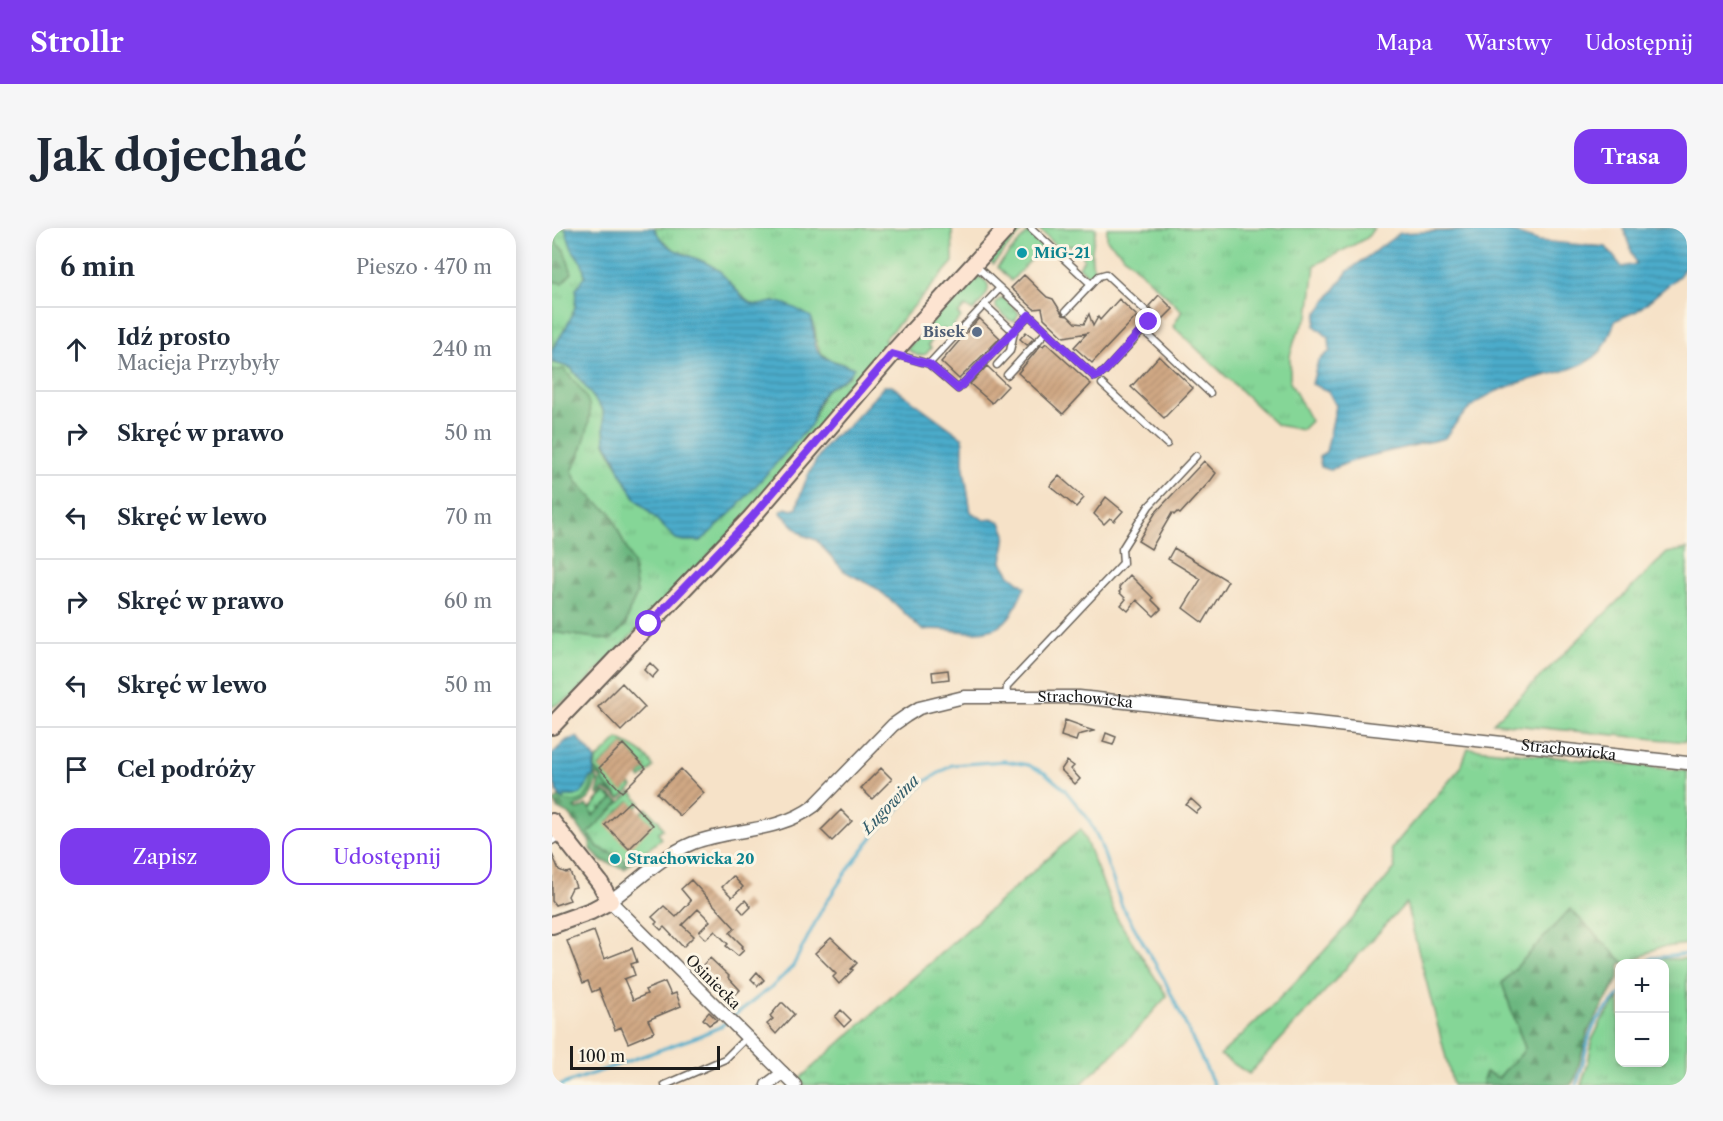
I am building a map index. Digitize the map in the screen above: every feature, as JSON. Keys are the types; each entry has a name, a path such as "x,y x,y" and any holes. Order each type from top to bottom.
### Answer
{"street":[{"path":"554,721 751,518 892,354 1007,228"},
{"name":"Strachowicka","path":"552,925 591,911 610,901 659,861 694,843 801,816 814,806 894,725 919,708 964,697 1079,697 1687,763"},
{"path":"555,833 600,883 610,901"},
{"name":"Osiniecka","path":"610,901 795,1085"},
{"path":"767,1085 783,1073"}],"lane":[{"path":"1030,228 1091,284"},
{"path":"974,264 1095,377 1104,372 1149,322 1149,313 1106,274 1099,276 1066,311"},
{"path":"929,364 1000,288"},
{"path":"986,305 1014,332"},
{"path":"892,354 929,364 958,389 1029,315"},
{"path":"1143,330 1210,393"},
{"path":"997,365 1010,351 1014,332"},
{"path":"1006,375 1047,332"},
{"path":"1102,384 1167,444"},
{"path":"1006,698 1007,686 1123,563 1122,549 1149,506 1196,456"},
{"path":"665,1085 725,1059 747,1037"}],"green space":[{"path":"552,228 565,228 572,249 582,263 585,275 579,287 571,318 552,350 552,281 562,283 564,250 557,244"},
{"path":"552,228 557,244 564,250 572,273 562,283 552,281"},
{"path":"654,228 952,228 953,262 884,340 892,348 733,530 572,697 552,707 552,632 610,640 626,625 629,611 637,594 633,564 610,512 596,502 577,482 572,471 580,456 564,369 552,371 552,362 571,368 603,410 605,443 636,499 676,539 701,541 810,425 825,390 850,376 847,365 827,358 820,350 815,329 776,301 759,305 752,304 715,268 667,245"},
{"path":"1015,228 1024,229 993,264 987,259"},
{"path":"1038,228 1096,228 1092,255 1095,270 1090,277 1079,267 1084,259 1078,247 1066,245 1061,250"},
{"path":"1107,228 1374,228 1367,238 1315,265 1309,316 1296,336 1290,356 1290,382 1311,421 1302,430 1277,425 1173,326 1182,311 1107,240"},
{"path":"1028,232 1043,247 1011,281 997,267"},
{"path":"973,275 986,282 988,291 973,311 965,306 958,314 961,317 954,325 956,328 951,334 943,329 928,345 931,348 926,354 918,356 907,349"},
{"path":"1002,298 1019,313 1015,321 1009,320 996,308 996,302"},
{"path":"564,369 587,399 590,415 586,435 572,471 577,482 596,502 610,512 633,564 637,594 629,611 626,625 610,640 552,632 552,371"},
{"path":"1687,549 1686,742 1493,723 1667,553"},
{"path":"618,739 643,753 653,767 641,779 639,776 646,768 623,744 599,767 623,791 630,784 633,787 620,799 604,783 602,776 595,769 596,760"},
{"path":"1468,748 1687,771 1687,944 1657,948 1637,959 1620,959 1570,909 1502,983 1525,1048 1522,1053 1499,1078 1483,1079 1484,1085 1453,1085 1406,903 1249,1074 1220,1055 1267,1011 1354,917 1395,868 1391,849 1461,767"},
{"path":"594,769 620,799 604,789 599,795 597,793 601,778 597,775 595,776 598,779 592,794 574,808 578,810 586,805 590,809 604,792 620,802 588,833 598,847 631,863 625,869 600,860 570,815 558,809 554,801 559,797 563,800 582,800 593,778","holes":["605,793 613,799 593,816 590,809"]},
{"path":"590,777 593,778 584,798 576,802 563,800 564,796"},
{"path":"631,792 641,803 636,808 629,801 606,824 641,813 646,808 659,821 663,829 658,832 661,839 631,863 598,847 588,833"},
{"path":"605,793 613,799 604,808 600,808 601,810 594,816 590,809"},
{"path":"1081,829 1117,918 1167,996 1124,1044 1080,1085 805,1085 799,1079"},
{"path":"1570,909 1620,959 1615,959 1615,985 1588,1031 1576,1077 1571,1085 1484,1085 1483,1079 1486,1072 1499,1078 1525,1048 1502,983"},
{"path":"1669,959 1687,959 1687,1085 1581,1085 1588,1064 1592,1040 1602,1020 1615,1003 1615,1067 1669,1067"}],"water":[{"path":"565,228 654,228 667,245 718,270 750,303 758,305 781,303 811,317 815,344 819,352 827,359 854,368 845,378 824,392 811,425 733,511 701,541 676,539 636,499 605,442 603,410 571,368 552,362 552,350 568,324 575,307 576,289 585,275 582,263 572,249"},
{"path":"1501,228 1539,241 1606,247 1622,267 1636,264 1623,228 1687,228 1687,265 1679,276 1637,311 1616,320 1602,350 1587,362 1512,385 1487,396 1465,413 1445,438 1357,459 1330,470 1321,467 1319,456 1326,452 1336,406 1328,391 1312,384 1318,361 1330,351 1329,338 1315,326 1317,313 1348,271 1400,233"},
{"path":"884,386 892,386 963,438 963,462 971,512 984,520 994,519 1001,522 1006,534 1002,562 1010,575 1025,587 1010,616 992,630 969,632 922,630 876,588 844,571 816,540 803,535 780,512 786,508 792,510 797,508 809,475 822,451 838,433 847,428"},
{"path":"577,737 595,758 593,778 590,777 581,793 564,796 563,800 555,785 552,754 567,740"}],"building":[{"path":"1024,275 1047,297 1053,299 1063,315 1068,316 1075,323 1084,324 1089,314 1093,326 1098,317 1100,320 1119,299 1137,316 1092,363 1074,347 1087,333 1064,337 1044,318 1042,308 1034,309 1011,288"},
{"path":"1159,295 1173,309 1163,319 1149,306"},
{"path":"979,318 1000,338 959,379 941,362"},
{"path":"1026,332 1034,338 1027,345 1020,339"},
{"path":"1046,343 1091,384 1063,414 1018,373 1041,345"},
{"path":"1159,356 1193,388 1164,418 1131,387"},
{"path":"987,366 1008,386 992,403 970,384"},
{"path":"1204,461 1216,473 1211,480 1180,514 1172,513 1151,549 1138,541 1156,512"},
{"path":"1059,476 1084,498 1076,507 1050,486"},
{"path":"1106,497 1123,511 1114,521 1110,518 1104,524 1094,514"},
{"path":"1174,548 1228,581 1203,623 1183,608 1201,579 1168,559"},
{"path":"1130,575 1161,609 1154,616 1137,600 1128,611 1121,605 1126,599 1119,592 1121,590 1119,587"},
{"path":"650,663 658,671 652,678 644,670"},
{"path":"948,670 949,679 933,681 932,672"},
{"path":"622,683 645,707 621,731 598,707"},
{"path":"1065,720 1094,731 1078,735 1076,741 1061,736"},
{"path":"1106,733 1116,737 1113,745 1103,742"},
{"path":"623,744 646,768 622,792 599,768"},
{"path":"1067,761 1074,766 1071,769 1080,779 1075,784 1061,770"},
{"path":"881,768 892,779 872,799 861,788"},
{"path":"681,769 704,793 680,816 657,793"},
{"path":"1191,799 1201,808 1196,813 1186,805"},
{"path":"630,801 653,825 629,849 605,825"},
{"path":"841,810 852,821 832,841 821,830"},
{"path":"552,854 559,870 570,872 576,887 572,888 568,896 570,900 555,905 552,901"},
{"path":"733,876 743,887 732,897 722,887"},
{"path":"691,880 735,928 730,933 744,950 738,956 726,946 728,944 715,931 706,939 699,932 710,921 698,909 682,925 694,936 683,947 664,927 661,930 655,924 657,922 652,917 664,906 676,917 691,901 681,889"},
{"path":"745,900 751,907 744,914 738,907"},
{"path":"594,931 604,959 632,948 637,962 631,964 635,975 624,979 633,1000 647,994 645,990 665,982 671,995 676,993 681,1006 648,1020 654,1032 628,1043 621,1027 615,1030 599,989 592,992 588,981 583,983 567,941"},
{"path":"831,938 857,963 839,984 833,977 836,974 815,953"},
{"path":"710,958 740,990 732,998 702,966"},
{"path":"757,972 764,980 758,986 751,979"},
{"path":"781,1003 794,1014 776,1034 767,1024 773,1019 770,1016"},
{"path":"841,1010 851,1020 844,1027 835,1017"},
{"path":"709,1012 717,1020 709,1025 703,1019"}],"waterway":[{"name":"Ługowina","path":"732,1017 773,986 793,966 822,909 849,868 878,830 926,781 952,765 1005,761 1028,765 1045,773 1064,789 1087,817 1099,840 1122,906 1164,979 1214,1085"},
{"name":"Ługowina","path":"1650,959 1687,954"},
{"name":"Ługowina","path":"1576,1085 1591,1032 1602,1014 1615,1000"},
{"name":"Ługowina","path":"561,1085 696,1037 720,1027 727,1021"}],"place":[{"name":"MiG-21","path":"1022,253"},
{"name":"Bisek","path":"977,332"},
{"name":"Strachowicka 20","path":"615,859"}],"route":[{"path":"649,624 751,518 892,354 929,364 958,389 1029,315 1095,377 1104,372 1149,322"}]}
